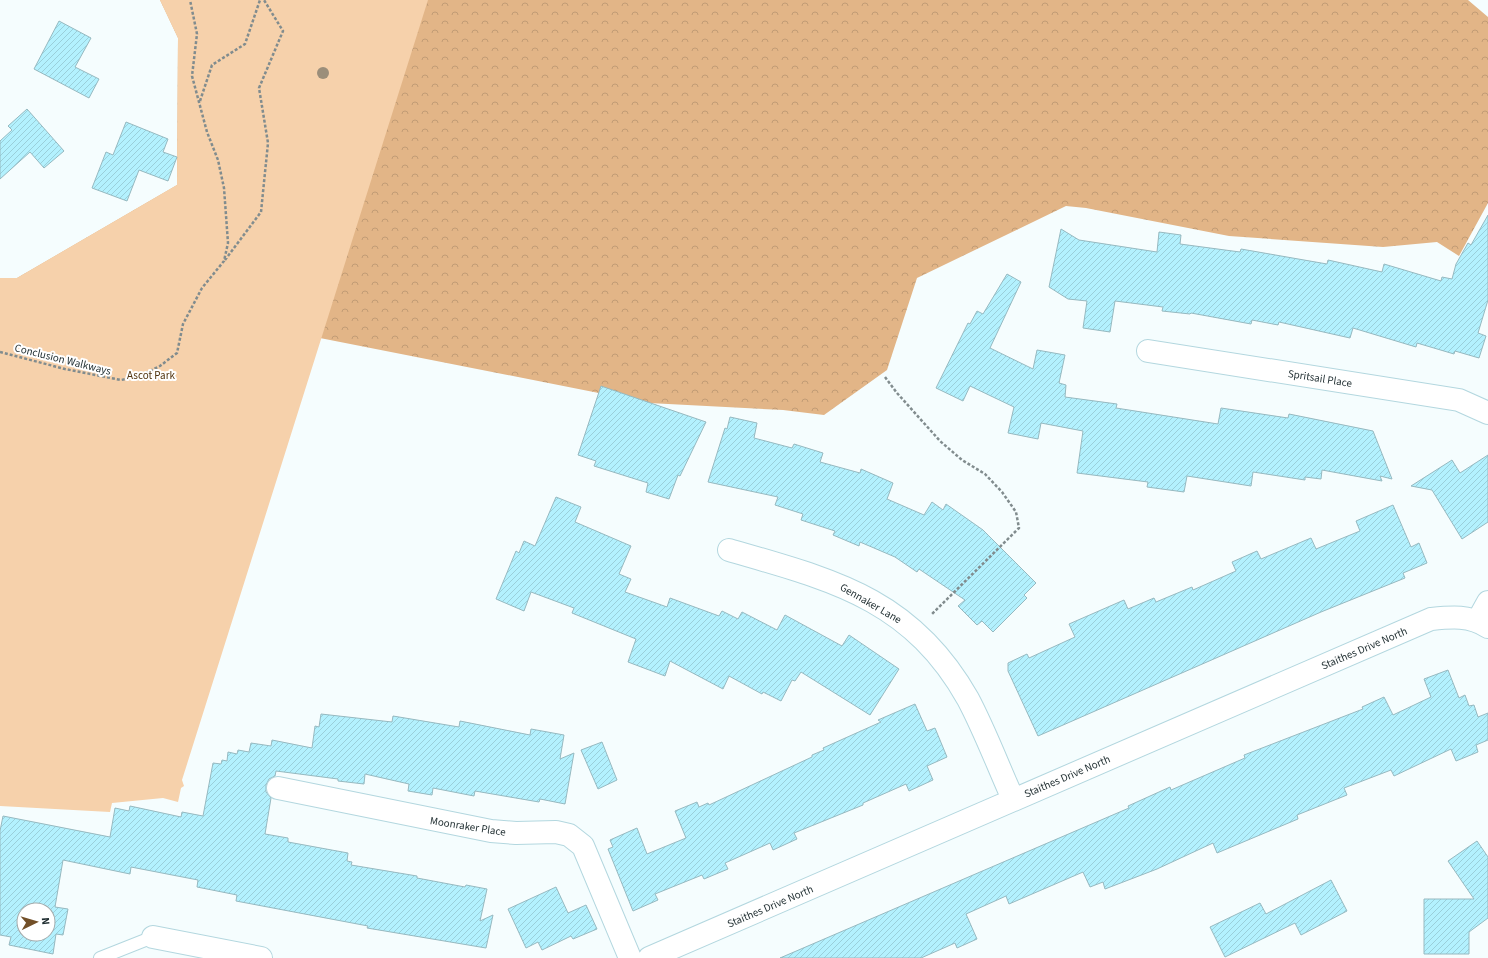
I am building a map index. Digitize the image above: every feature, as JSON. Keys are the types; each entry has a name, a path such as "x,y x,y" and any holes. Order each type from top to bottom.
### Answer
{"street":[{"name":"Spritsail Place","path":"1148,352 1459,400 1488,413"},
{"name":"Gennaker Lane","path":"729,550 833,581 881,606 915,632 947,667 968,699 1013,799"},
{"name":"Staithes Drive North","path":"649,958 1013,799 1431,620 1455,617 1485,616"},
{"name":"Moonraker Place","path":"278,788 491,831 516,833 556,832 569,835 583,846 630,958"},
{"path":"153,937 261,958"}],"lane":[{"path":"100,958 153,937"}],"path":[{"name":"Conclusion Walkways","path":"190,0 197,34 192,76 207,132 218,160 224,188 228,243 224,261"},
{"path":"200,102 212,65 245,44 260,0"},
{"name":"Conclusion Walkways","path":"0,352 106,378 121,380 138,377 160,366 177,354 183,324 202,288 261,212 268,144 259,88 283,31 264,0"},
{"path":"886,377 897,393 940,441 962,460 985,474 1002,492 1016,512 1019,528 915,632"}],"green space":[{"path":"160,0 1468,0 1488,17 1488,203 1459,256 1437,242 1383,247 1229,236 1086,208 1066,206 917,278 887,370 824,415 783,410 649,403 17,278 177,185 178,38"},
{"name":"Ascot Park","path":"160,0 428,0 182,780 184,786 181,788 178,802 163,798 112,803 110,812 0,806 0,278 17,278 177,185 178,38"}],"building":[{"path":"59,21 91,38 75,67 99,79 89,98 34,69"},
{"path":"27,109 64,151 44,168 30,152 0,179 0,141 12,130 8,126"},
{"path":"126,122 168,139 163,152 177,157 168,181 139,170 127,201 92,188 106,152 113,155"},
{"path":"1488,215 1488,300 1478,333 1486,336 1479,358 1455,351 1454,354 1417,343 1416,347 1353,328 1350,338 1279,322 1278,325 1252,320 1251,324 1191,313 1162,311 1163,307 1115,301 1110,332 1083,328 1087,301 1068,299 1049,287 1061,229 1079,240 1157,252 1159,232 1181,235 1180,244 1240,252 1241,249 1327,264 1328,260 1382,272 1384,264 1441,281 1442,277 1452,279 1456,264 1468,243 1471,245"},
{"path":"1007,274 1021,282 990,348 1033,369 1037,350 1065,355 1059,383 1066,385 1065,397 1117,404 1116,408 1218,424 1221,408 1288,418 1289,414 1373,431 1392,479 1380,476 1382,481 1322,470 1321,479 1305,477 1305,480 1253,472 1251,486 1187,476 1184,492 1147,487 1148,482 1077,473 1083,431 1041,423 1038,439 1008,433 1014,407 970,386 963,401 936,388 968,323 970,324 977,311 983,314"},
{"path":"601,386 706,422 680,476 678,475 669,499 646,492 648,483 594,466 596,461 578,455"},
{"path":"730,417 757,423 754,438 792,448 794,444 823,453 820,462 860,473 861,469 893,483 887,499 924,515 932,502 943,510 946,504 983,530 1036,583 1024,595 1027,598 993,632 982,621 977,625 958,606 965,600 919,569 917,572 895,557 860,542 859,546 833,535 835,531 801,520 803,514 775,505 778,497 708,482 725,428 727,429"},
{"path":"1488,455 1488,522 1462,539 1432,490 1411,486 1452,460 1460,473"},
{"path":"556,497 581,507 575,522 631,546 619,574 631,579 625,592 667,607 670,598 719,616 722,611 738,619 742,612 777,630 785,615 842,646 849,635 899,669 870,715 801,672 795,681 792,680 781,701 763,692 762,694 729,676 723,689 670,661 665,676 628,662 636,639 572,613 574,608 531,592 524,611 496,599 516,551 519,553 524,541 535,546"},
{"path":"1393,505 1411,547 1419,543 1427,563 1403,573 1405,578 1321,612 1038,736 1008,671 1008,663 1027,654 1029,658 1075,637 1069,624 1124,600 1128,609 1154,598 1156,602 1192,587 1193,590 1236,571 1232,562 1257,551 1261,559 1311,538 1316,549 1360,531 1356,521"},
{"path":"1448,670 1459,698 1465,695 1469,706 1474,705 1478,717 1488,713 1488,740 1476,745 1478,752 1456,761 1451,749 1394,776 1391,770 1344,788 1347,795 1297,815 1298,819 1217,853 1213,843 1157,869 1105,889 1103,882 1090,887 1083,872 1009,904 1006,896 966,914 977,939 957,948 955,943 921,958 780,958 1129,808 1128,806 1170,787 1171,790 1245,758 1244,755 1363,709 1362,707 1384,697 1393,715 1431,697 1424,679"},
{"path":"915,704 927,731 935,728 947,757 927,766 933,780 909,791 906,784 863,803 863,805 794,833 797,839 773,850 770,843 725,863 728,869 704,879 702,875 655,894 658,900 633,911 608,849 613,847 610,840 637,828 647,854 686,838 675,811 697,802 699,807 708,803 709,805 812,757 812,755 824,750 823,748 881,722 878,720"},
{"path":"321,714 392,722 393,716 459,727 460,721 530,735 531,729 564,735 560,759 574,753 565,804 540,799 539,802 475,791 474,796 433,788 432,795 408,791 409,784 365,774 364,784 276,771 275,776 269,779 266,785 266,792 271,798 265,834 288,838 288,842 348,853 347,861 352,862 351,865 417,876 417,878 465,887 466,885 487,889 480,921 493,915 486,948 367,928 368,926 236,901 237,895 197,887 198,880 131,867 130,874 63,860 56,902 16,902 16,942 55,942 53,954 9,945 11,937 0,935 0,831 3,816 110,837 115,808 129,811 130,806 181,817 182,812 203,816 213,763 221,764 222,760 227,761 228,752 237,754 238,750 249,752 251,743 271,746 272,740 312,748 315,726 319,727"},
{"path":"602,742 617,780 598,789 581,750"},
{"path":"1477,841 1488,857 1488,918 1469,932 1469,954 1424,954 1424,899 1474,899 1448,861"},
{"path":"1331,880 1347,911 1301,935 1295,923 1225,957 1210,927 1260,903 1266,914"},
{"path":"556,887 568,913 586,905 597,929 573,939 571,936 542,950 538,942 526,948 508,909"},
{"path":"56,907 68,909 63,935 56,934"}]}
